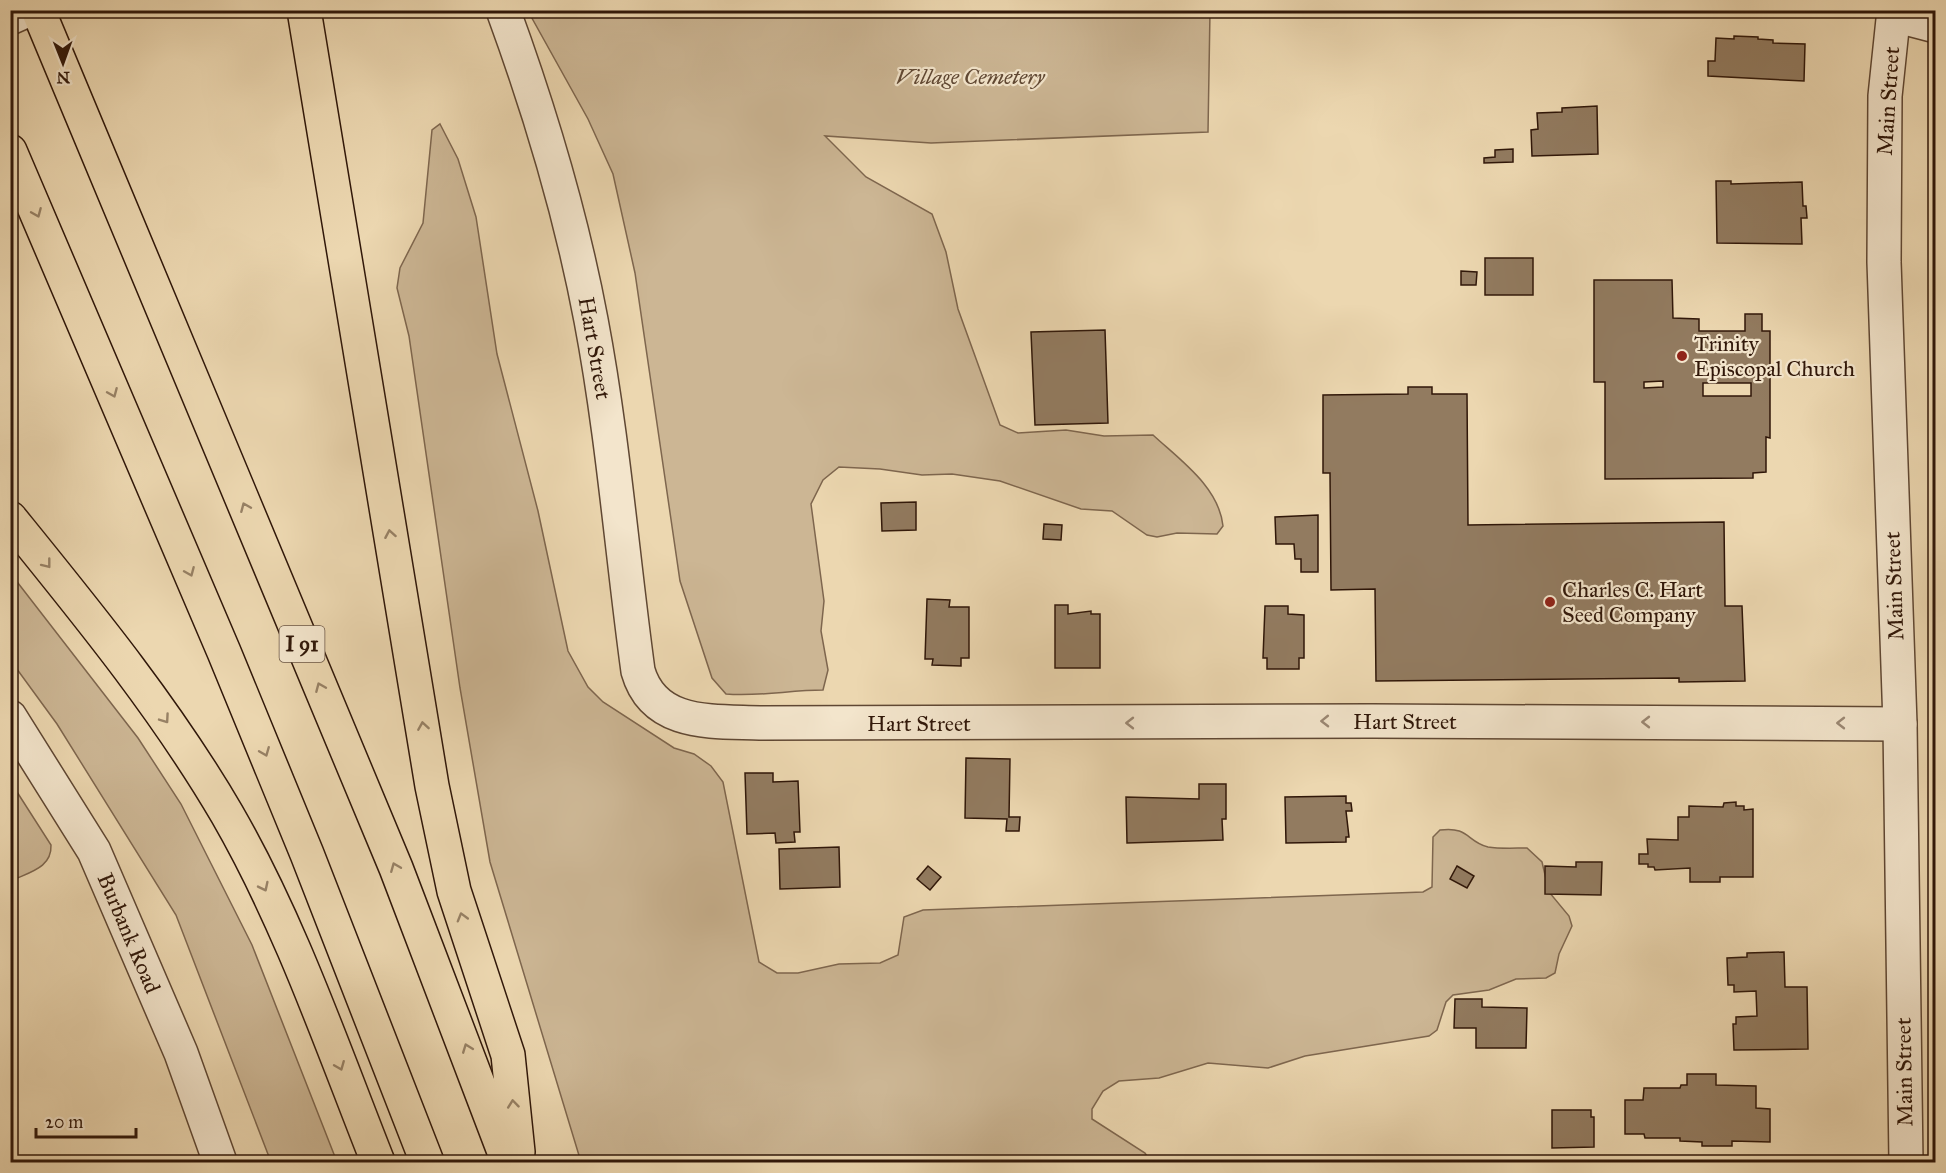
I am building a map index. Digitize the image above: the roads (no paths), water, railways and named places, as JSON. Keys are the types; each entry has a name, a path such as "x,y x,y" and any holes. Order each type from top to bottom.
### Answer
{"highway":[{"name":"I 91","path":"38,10 396,868 508,1162"},
{"path":"304,10 432,786 454,891 508,1055 519,1162"},
{"path":"12,155 316,876 427,1162"},
{"path":"10,518 126,665 201,771 228,816 286,932 378,1162"}],"street":[{"path":"10,18 28,10"},
{"name":"Hart Street","path":"502,10 546,138 575,246 604,397 638,670 648,693 665,709 698,720 760,723 1395,721 1900,724"},
{"path":"1894,13 1935,26"},
{"name":"Main Street","path":"1894,13 1885,96 1884,262 1900,724 1906,1162"},
{"name":"Burbank Road","path":"10,717 94,851 181,1053 220,1162"}],"place":[{"name":"Trinity Episcopal Church","path":"1682,356"},
{"name":"Charles C. Hart Seed Company","path":"1550,602"}],"park label":[{"name":"Village Cemetery","path":"970,76"}]}
